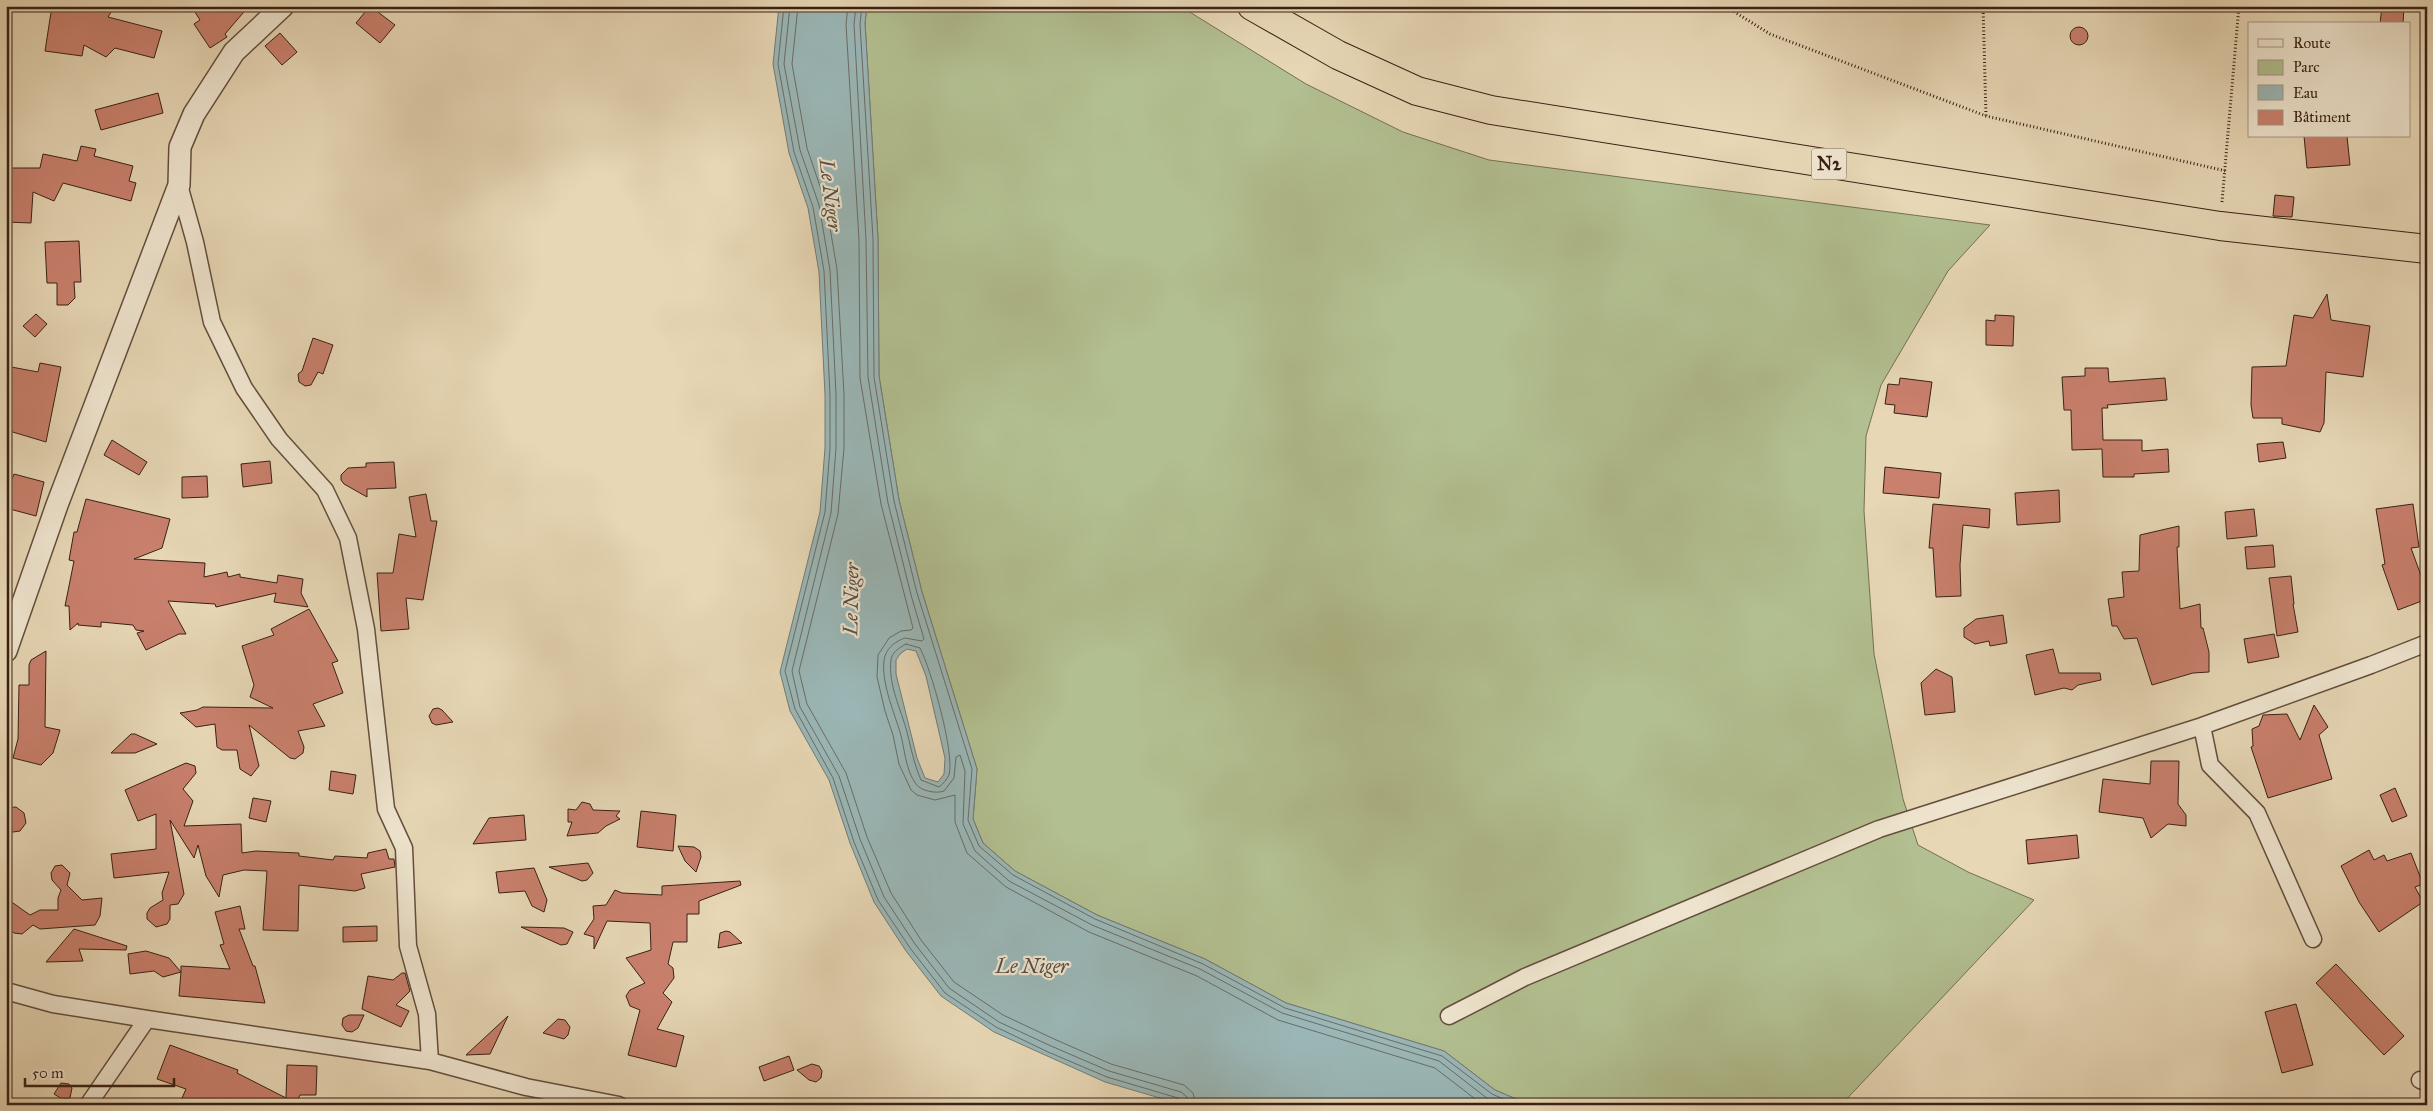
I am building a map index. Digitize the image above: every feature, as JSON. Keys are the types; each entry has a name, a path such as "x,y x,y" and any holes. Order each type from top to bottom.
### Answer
{"highway":[{"name":"N2","path":"1252,6 1338,55 1417,91 1491,110 2220,226 2427,249"}],"street":[{"path":"284,6 234,52 194,114 180,147 179,185 195,242 212,322 244,388 279,438 325,490 348,538 366,629 386,809 404,848 408,946 427,1014 430,1061"},
{"path":"6,651 61,496 179,185"},
{"path":"1449,1016 1525,977 1879,829 2202,726 2427,643"},
{"path":"2202,726 2210,765 2257,813 2313,939"},
{"path":"6,991 53,1004 430,1061 526,1088 619,1105"},
{"path":"88,1105 147,1019"}],"path":[{"path":"1725,6 1770,34 1986,116 2226,171"},
{"path":"1983,6 1986,116"},
{"path":"2220,226 2239,6"}],"green space":[{"path":"867,6 1180,6 1306,84 1403,132 1489,160 1990,225 1948,271 1881,385 1866,436 1864,511 1874,654 1903,799 1918,845 1968,872 2034,900 1841,1105 1530,1105 1495,1090 1444,1051 1286,1003 1205,959 1097,915 1015,871 983,843 973,819 977,769 922,592 899,500 879,376 878,239 865,23"}],"water":[{"name":"Le Niger","path":"779,6 867,6 865,23 878,239 879,376 899,500 922,592 977,769 973,819 983,843 1015,871 1097,915 1205,959 1286,1003 1444,1051 1495,1090 1530,1105 1184,1105 1105,1082 994,1032 941,996 906,951 874,902 850,843 829,780 790,711 780,672 820,512 825,448 825,395 819,272 808,208 789,153 773,64","holes":["907,649 916,651 926,676 945,758 944,774 938,782 925,778 917,758 896,674 896,660 900,654"]}],"building":[{"path":"52,6 115,6 108,17 162,31 154,58 115,48 106,57 84,45 82,56 45,51"},
{"path":"191,6 249,6 225,34 227,37 210,48 194,24 200,20"},
{"path":"370,6 395,25 380,43 356,23"},
{"path":"2382,6 2404,6 2403,22 2380,22"},
{"path":"2075,27 2083,27 2088,32 2086,43 2075,45 2070,40 2070,32"},
{"path":"280,33 297,52 282,65 265,46"},
{"path":"158,93 163,113 101,130 95,110"},
{"path":"2304,138 2347,138 2350,165 2307,168"},
{"path":"81,146 96,149 94,156 133,166 129,181 136,183 131,201 63,183 54,201 33,192 31,223 6,222 6,168 40,168 43,154 77,161"},
{"path":"2275,195 2294,197 2292,217 2273,216"},
{"path":"79,241 81,282 74,282 75,298 68,305 57,305 57,283 47,283 45,242"},
{"path":"2327,294 2331,320 2370,326 2363,377 2326,372 2324,423 2320,432 2282,424 2282,418 2253,418 2251,405 2252,367 2286,366 2294,315 2313,318"},
{"path":"36,314 47,324 35,337 23,326"},
{"path":"1995,315 2014,316 2013,346 1986,345 1986,320 1995,321"},
{"path":"313,338 333,345 323,374 318,372 311,385 305,386 299,382 298,374 302,371"},
{"path":"40,363 61,367 46,442 6,430 6,366 38,372"},
{"path":"2085,368 2108,368 2109,382 2165,378 2167,400 2107,405 2108,408 2102,408 2103,440 2142,440 2142,451 2168,449 2169,472 2134,474 2134,477 2103,477 2102,449 2072,450 2071,410 2064,410 2062,377 2085,376"},
{"path":"1900,378 1932,382 1927,417 1894,413 1895,405 1885,404 1888,384 1899,385"},
{"path":"112,440 147,462 139,475 104,455"},
{"path":"2283,442 2286,458 2259,462 2257,444"},
{"path":"270,461 272,483 243,487 241,464"},
{"path":"394,462 396,488 367,489 367,497 344,484 341,480 341,475 348,468 366,467 366,463"},
{"path":"1885,467 1941,473 1939,498 1883,493"},
{"path":"14,474 44,482 36,516 6,508 6,478 12,479"},
{"path":"207,476 208,497 182,498 182,477"},
{"path":"2059,490 2060,522 2017,525 2015,493"},
{"path":"426,494 431,521 437,521 423,600 406,598 409,629 381,631 377,573 393,573 399,534 416,537 409,497"},
{"path":"86,499 170,519 162,548 134,559 205,563 204,577 227,572 228,577 240,574 240,577 277,583 278,575 303,579 301,593 308,607 274,602 276,593 216,607 215,604 168,601 186,634 179,634 146,650 137,633 144,631 136,630 133,625 101,622 101,627 78,625 78,623 70,630 69,606 65,606 74,561 69,560 74,532 77,532"},
{"path":"1933,504 1990,509 1989,528 1963,525 1960,565 1961,596 1936,597 1933,548 1929,548"},
{"path":"2413,504 2419,547 2411,548 2427,592 2427,599 2398,610 2382,565 2385,564 2376,509"},
{"path":"2254,509 2257,536 2227,539 2225,512"},
{"path":"2179,526 2179,547 2177,547 2180,609 2200,604 2201,628 2203,628 2209,652 2209,672 2193,673 2152,685 2137,638 2124,639 2117,626 2112,626 2108,599 2124,597 2122,572 2139,571 2140,535"},
{"path":"2273,545 2275,567 2247,569 2245,547"},
{"path":"2291,576 2298,632 2277,636 2269,578"},
{"path":"309,609 338,661 332,663 343,693 313,704 325,726 298,731 304,747 303,753 295,759 290,758 249,725 259,766 251,776 240,769 237,750 222,750 217,747 215,724 196,727 180,713 203,707 273,708 250,697 254,685 242,646 274,635 271,629"},
{"path":"2003,615 2007,643 1990,646 1989,641 1975,644 1964,637 1964,628 1976,619"},
{"path":"2274,634 2279,657 2248,663 2244,639"},
{"path":"2053,649 2059,673 2100,673 2101,680 2078,685 2072,690 2064,688 2035,695 2026,655"},
{"path":"46,651 45,727 60,730 53,753 41,765 13,758 18,739 19,685 29,685 29,665 31,660"},
{"path":"1936,669 1952,677 1955,712 1925,715 1921,683"},
{"path":"2314,705 2328,727 2319,735 2332,779 2268,798 2251,747 2253,746 2252,729 2259,726 2263,715 2287,714 2300,740"},
{"path":"438,708 453,722 436,725 432,723 429,716 433,709"},
{"path":"131,734 157,744 135,753 111,753"},
{"path":"2151,761 2179,761 2178,804 2186,815 2186,826 2168,824 2151,838 2143,818 2099,812 2103,779 2150,784"},
{"path":"186,763 195,766 196,773 183,789 193,801 184,826 241,824 242,853 256,851 299,853 299,856 333,860 335,856 367,858 368,853 386,849 389,859 394,859 395,867 361,874 365,888 355,891 299,885 298,931 263,930 267,871 244,870 223,875 219,897 206,876 198,845 194,858 170,820 184,894 178,904 170,905 170,919 167,924 156,927 147,919 147,913 150,908 163,900 162,893 169,872 114,878 111,854 156,849 156,814 138,821 125,790"},
{"path":"331,771 356,775 353,794 329,790"},
{"path":"2395,788 2407,816 2392,822 2380,795"},
{"path":"253,798 271,801 266,822 249,818"},
{"path":"582,802 590,804 593,810 620,811 616,816 620,819 606,826 598,833 567,836 572,822 568,822 568,809 576,810"},
{"path":"16,807 24,813 26,823 20,831 6,833 6,808"},
{"path":"641,811 676,815 673,851 637,847"},
{"path":"524,815 526,840 473,844 489,818"},
{"path":"2077,835 2079,858 2028,864 2026,840"},
{"path":"678,846 694,847 700,851 701,857 696,872 685,861"},
{"path":"2369,850 2374,860 2384,855 2387,861 2411,853 2423,884 2415,887 2423,902 2379,932 2359,902 2341,866"},
{"path":"588,863 593,873 587,880 582,881 549,867"},
{"path":"62,865 70,873 67,885 82,900 102,898 100,916 95,925 40,929 33,925 22,934 14,933 6,926 6,898 30,915 40,910 58,910 58,898 61,890 52,880 51,873 55,866"},
{"path":"534,868 547,900 544,912 532,906 525,891 499,893 496,872"},
{"path":"740,881 741,885 699,901 699,914 687,914 687,942 673,942 668,964 673,968 674,978 663,993 672,1002 657,1029 684,1036 676,1067 628,1055 640,1010 630,1006 626,996 630,990 645,983 626,958 651,950 650,923 607,921 594,949 594,937 584,934 594,919 593,906 606,905 615,890 622,893 662,895 662,886"},
{"path":"240,906 245,929 239,929 253,966 255,966 265,1003 179,996 181,966 230,969 220,945 224,944 215,912"},
{"path":"377,926 377,941 343,942 343,927"},
{"path":"521,927 564,928 573,932 567,944 561,945"},
{"path":"74,929 127,946 126,950 79,949 83,961 46,962"},
{"path":"730,932 742,943 718,948 720,933"},
{"path":"146,951 169,958 181,972 163,977 154,971 130,974 128,954"},
{"path":"2336,964 2404,1036 2384,1055 2316,983"},
{"path":"402,973 405,973 410,991 396,1005 409,1011 401,1027 362,1009 368,976 393,980"},
{"path":"2296,1004 2313,1065 2282,1073 2265,1012"},
{"path":"349,1015 364,1015 358,1028 352,1032 346,1031 342,1025 343,1018"},
{"path":"508,1016 490,1054 466,1055"},
{"path":"558,1019 565,1020 570,1027 568,1035 564,1039 543,1033"},
{"path":"170,1045 238,1070 237,1073 286,1098 287,1065 317,1066 316,1095 300,1095 296,1103 300,1105 179,1105 186,1089 157,1079"},
{"path":"789,1056 794,1070 764,1081 759,1067"},
{"path":"812,1064 819,1066 822,1071 821,1078 816,1082 809,1080 797,1070"},
{"path":"61,1083 69,1084 72,1088 70,1098 62,1099 54,1094"}]}
